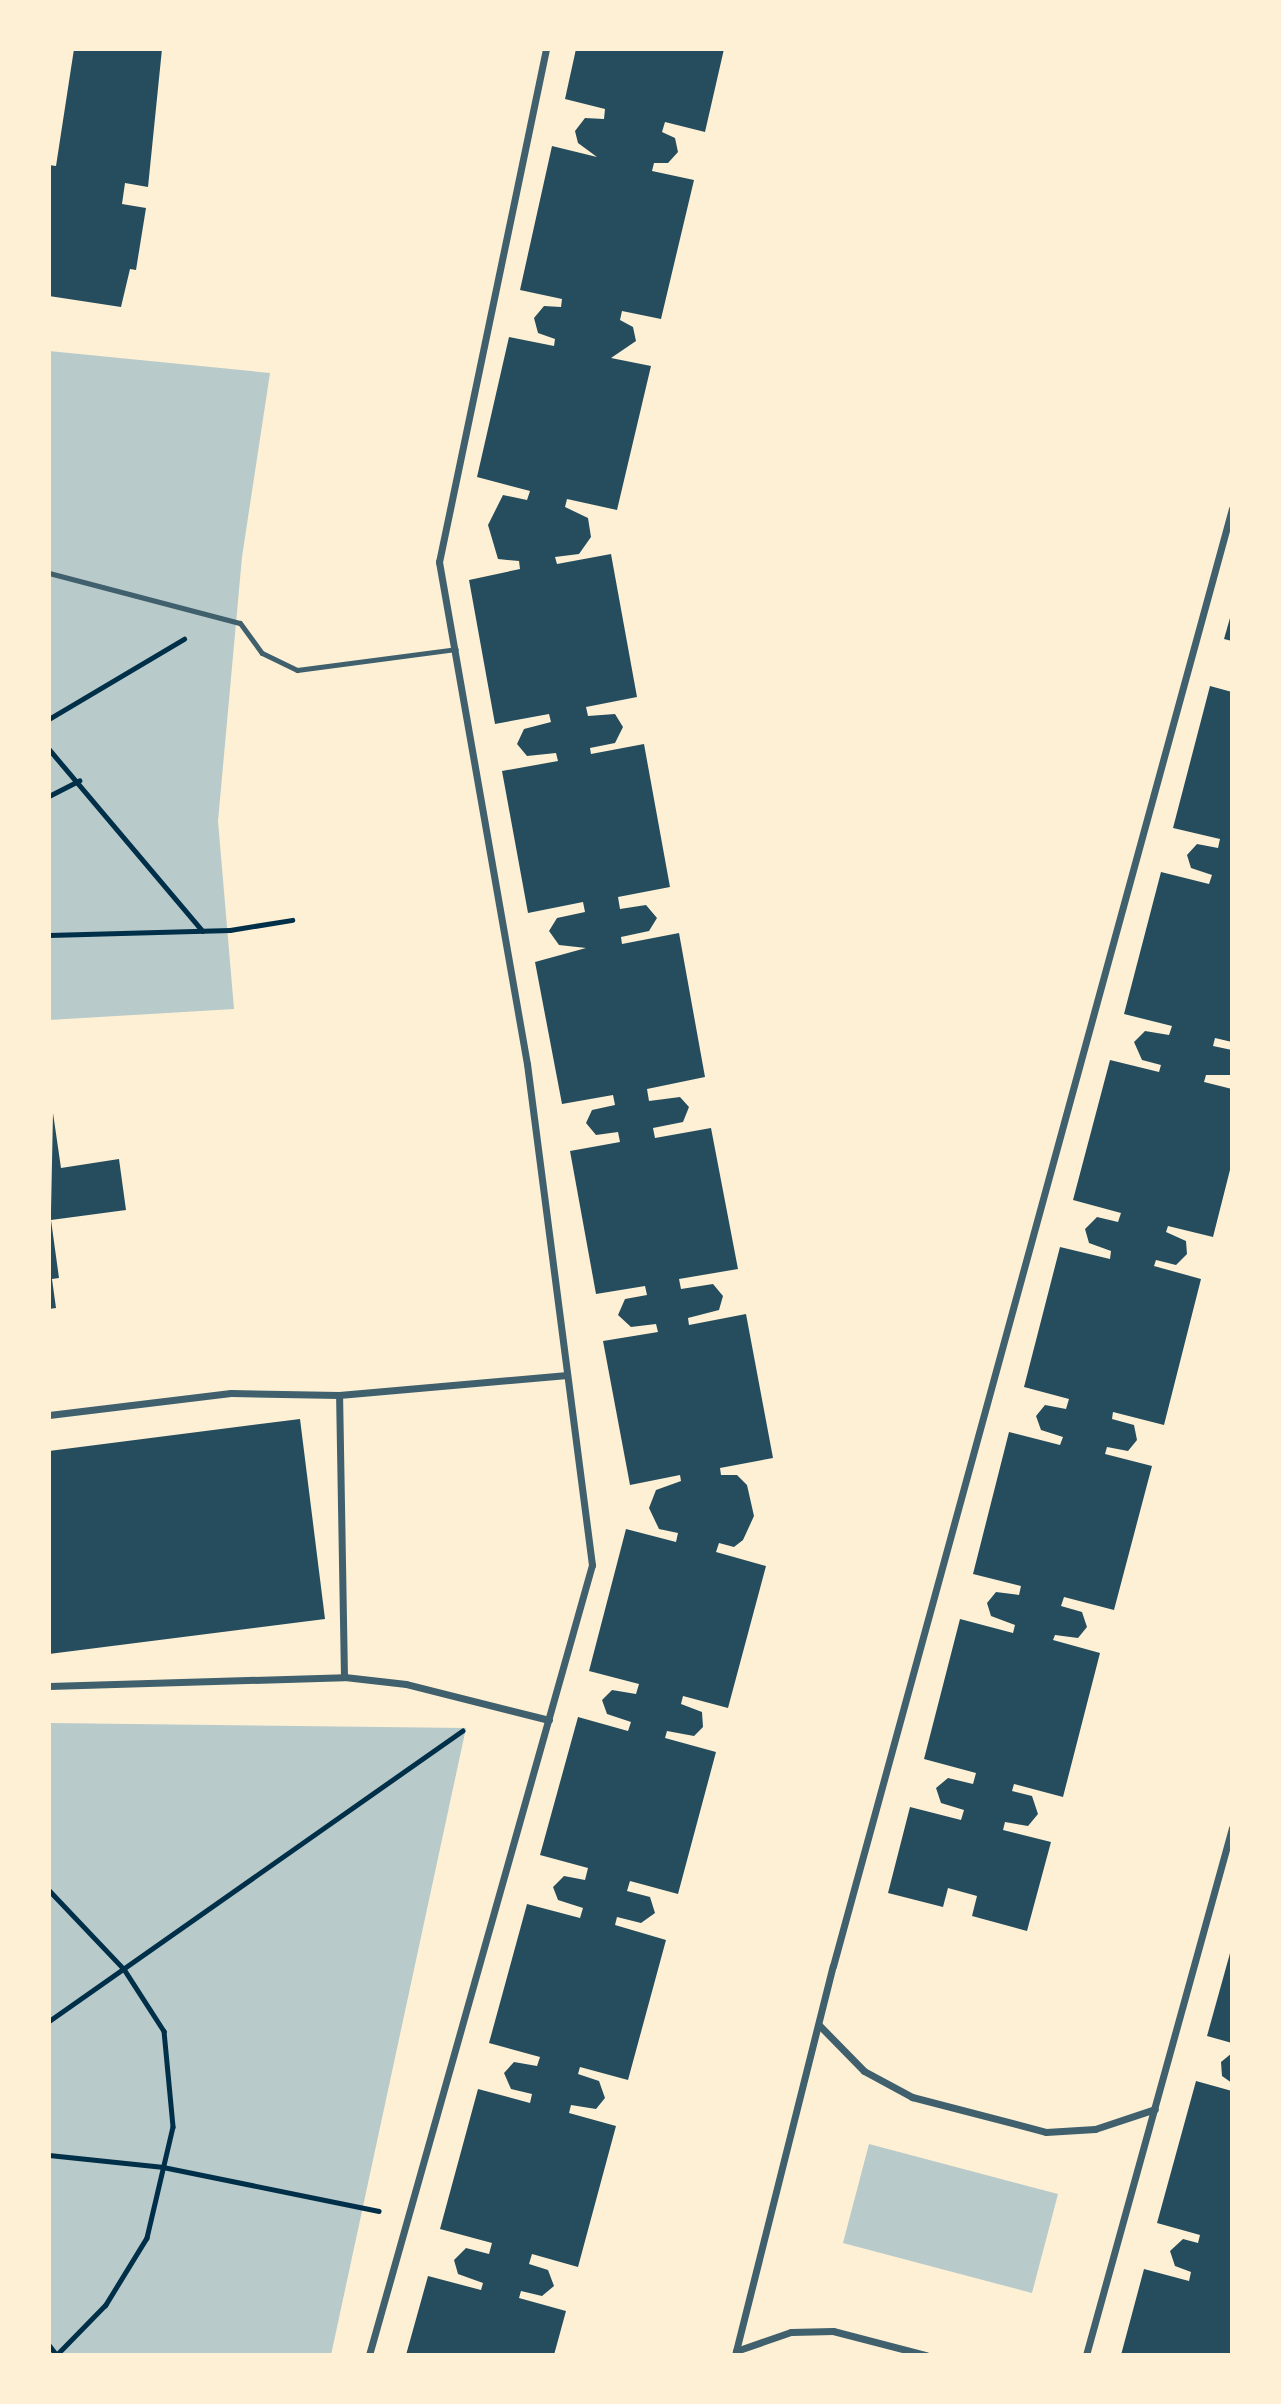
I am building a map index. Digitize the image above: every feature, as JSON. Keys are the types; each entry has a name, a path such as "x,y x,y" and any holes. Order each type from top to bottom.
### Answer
{"street":[{"path":"369,2355 592,1565 527,1064 457,648 439,562 546,49"},
{"path":"735,2353 819,2025 1232,509"},
{"path":"49,1415 231,1394 339,1395 567,1375"},
{"path":"339,1395 344,1677"},
{"path":"49,1686 344,1677 406,1685 549,1720"},
{"path":"1086,2355 1232,1828"},
{"path":"819,2025 864,2071 912,2097 1046,2132 1095,2129 1155,2109"},
{"path":"735,2353 791,2332 833,2331 926,2355"}],"lane":[{"path":"49,573 240,623 262,653 296,670 457,648"}],"path":[{"path":"49,719 216,617"},
{"path":"49,749 79,780 203,931"},
{"path":"49,796 79,780"},
{"path":"49,935 203,931 292,920"},
{"path":"49,2021 466,1728"},
{"path":"49,1890 124,1969 164,2031 173,2127 146,2238 106,2305 57,2354 49,2345"},
{"path":"49,2155 163,2167 408,2217"}],"shaded area":[{"path":"49,351 270,373 242,557 218,821 234,1009 49,1020"},
{"path":"49,1723 466,1728 331,2355 49,2355"},
{"path":"869,2144 1058,2194 1032,2293 843,2243"}],"building":[{"path":"74,49 162,49 148,187 125,183 122,204 146,208 136,270 130,269 121,307 49,296 49,165 56,166"},
{"path":"576,49 724,49 705,132 665,122 662,132 675,138 678,152 668,163 654,163 652,171 694,180 661,319 622,311 620,320 633,327 636,341 611,358 651,366 617,510 567,499 565,507 588,518 591,537 579,554 555,557 557,564 611,554 637,697 586,707 588,716 615,714 623,727 615,743 590,748 591,754 644,744 670,887 618,897 620,909 646,905 657,918 649,931 621,937 622,944 679,933 705,1077 647,1089 649,1101 680,1097 689,1107 683,1122 653,1128 655,1138 711,1128 738,1269 679,1279 681,1289 713,1284 723,1296 719,1310 688,1318 689,1325 746,1314 773,1458 720,1468 721,1475 737,1475 747,1485 754,1516 743,1540 734,1547 719,1543 716,1552 766,1566 728,1708 683,1696 681,1704 702,1712 703,1727 694,1736 667,1731 665,1738 716,1752 678,1894 630,1881 627,1891 650,1897 655,1913 641,1923 617,1917 615,1925 666,1940 628,2080 580,2067 578,2074 599,2081 605,2098 596,2109 571,2105 569,2113 616,2126 578,2267 532,2254 529,2264 548,2270 554,2286 542,2296 521,2291 519,2298 566,2311 554,2355 406,2355 428,2276 481,2290 483,2283 458,2274 454,2260 466,2248 489,2254 492,2243 440,2229 478,2089 530,2103 532,2094 511,2089 504,2073 514,2062 537,2066 540,2057 489,2043 527,1904 580,1918 583,1908 558,1900 553,1887 564,1876 585,1880 588,1868 540,1855 578,1717 628,1731 631,1722 607,1714 602,1700 612,1690 636,1694 639,1684 589,1671 626,1529 676,1542 678,1533 659,1529 649,1508 656,1490 681,1481 680,1475 630,1485 603,1341 658,1332 656,1324 631,1327 618,1315 625,1299 647,1295 645,1286 596,1294 570,1151 620,1142 618,1132 596,1135 586,1123 592,1110 615,1105 613,1095 562,1104 535,962 586,948 559,945 549,931 557,918 585,912 583,902 528,913 502,771 558,761 556,753 527,756 517,744 524,729 551,722 549,714 495,724 469,580 520,569 519,561 498,559 488,525 503,495 527,500 530,491 477,477 509,337 554,346 555,339 538,333 534,318 544,306 561,307 562,299 520,290 552,146 597,157 578,143 575,131 585,118 604,119 605,109 565,99"},
{"path":"1232,611 1232,641 1224,639"},
{"path":"1210,686 1232,692 1232,1042 1215,1038 1213,1046 1232,1050 1232,1075 1206,1075 1204,1082 1232,1089 1232,1162 1213,1237 1168,1226 1166,1232 1186,1241 1187,1254 1176,1265 1156,1260 1154,1266 1201,1279 1164,1425 1113,1412 1112,1419 1134,1425 1137,1440 1128,1451 1107,1447 1105,1454 1152,1466 1114,1610 1064,1597 1061,1606 1082,1612 1087,1627 1078,1638 1055,1635 1053,1640 1100,1653 1063,1797 1014,1784 1012,1791 1032,1796 1038,1814 1028,1826 1005,1822 1003,1830 1051,1842 1027,1931 972,1916 977,1896 948,1888 943,1907 888,1893 910,1807 961,1820 964,1810 941,1803 936,1788 948,1778 973,1784 976,1773 924,1759 960,1619 1013,1633 1015,1625 991,1616 987,1603 996,1592 1019,1595 1021,1586 973,1574 1009,1432 1060,1445 1063,1437 1041,1430 1036,1416 1045,1405 1066,1409 1069,1399 1024,1387 1060,1247 1110,1259 1111,1251 1089,1243 1085,1229 1097,1217 1118,1222 1121,1213 1073,1200 1110,1060 1159,1072 1161,1065 1142,1060 1134,1042 1145,1031 1169,1035 1172,1026 1124,1014 1161,872 1209,884 1212,875 1191,868 1187,855 1197,844 1218,848 1220,839 1173,828"},
{"path":"53,1113 61,1168 119,1159 126,1210 51,1220 59,1278 52,1279 56,1308 49,1309"},
{"path":"300,1419 325,1619 49,1654 49,1451"},
{"path":"1232,1946 1232,2043 1207,2036"},
{"path":"1232,2053 1232,2083 1222,2076 1221,2062"},
{"path":"1196,2081 1232,2091 1232,2355 1121,2355 1144,2269 1189,2281 1191,2272 1175,2266 1170,2251 1183,2239 1198,2243 1200,2235 1157,2223"}]}
